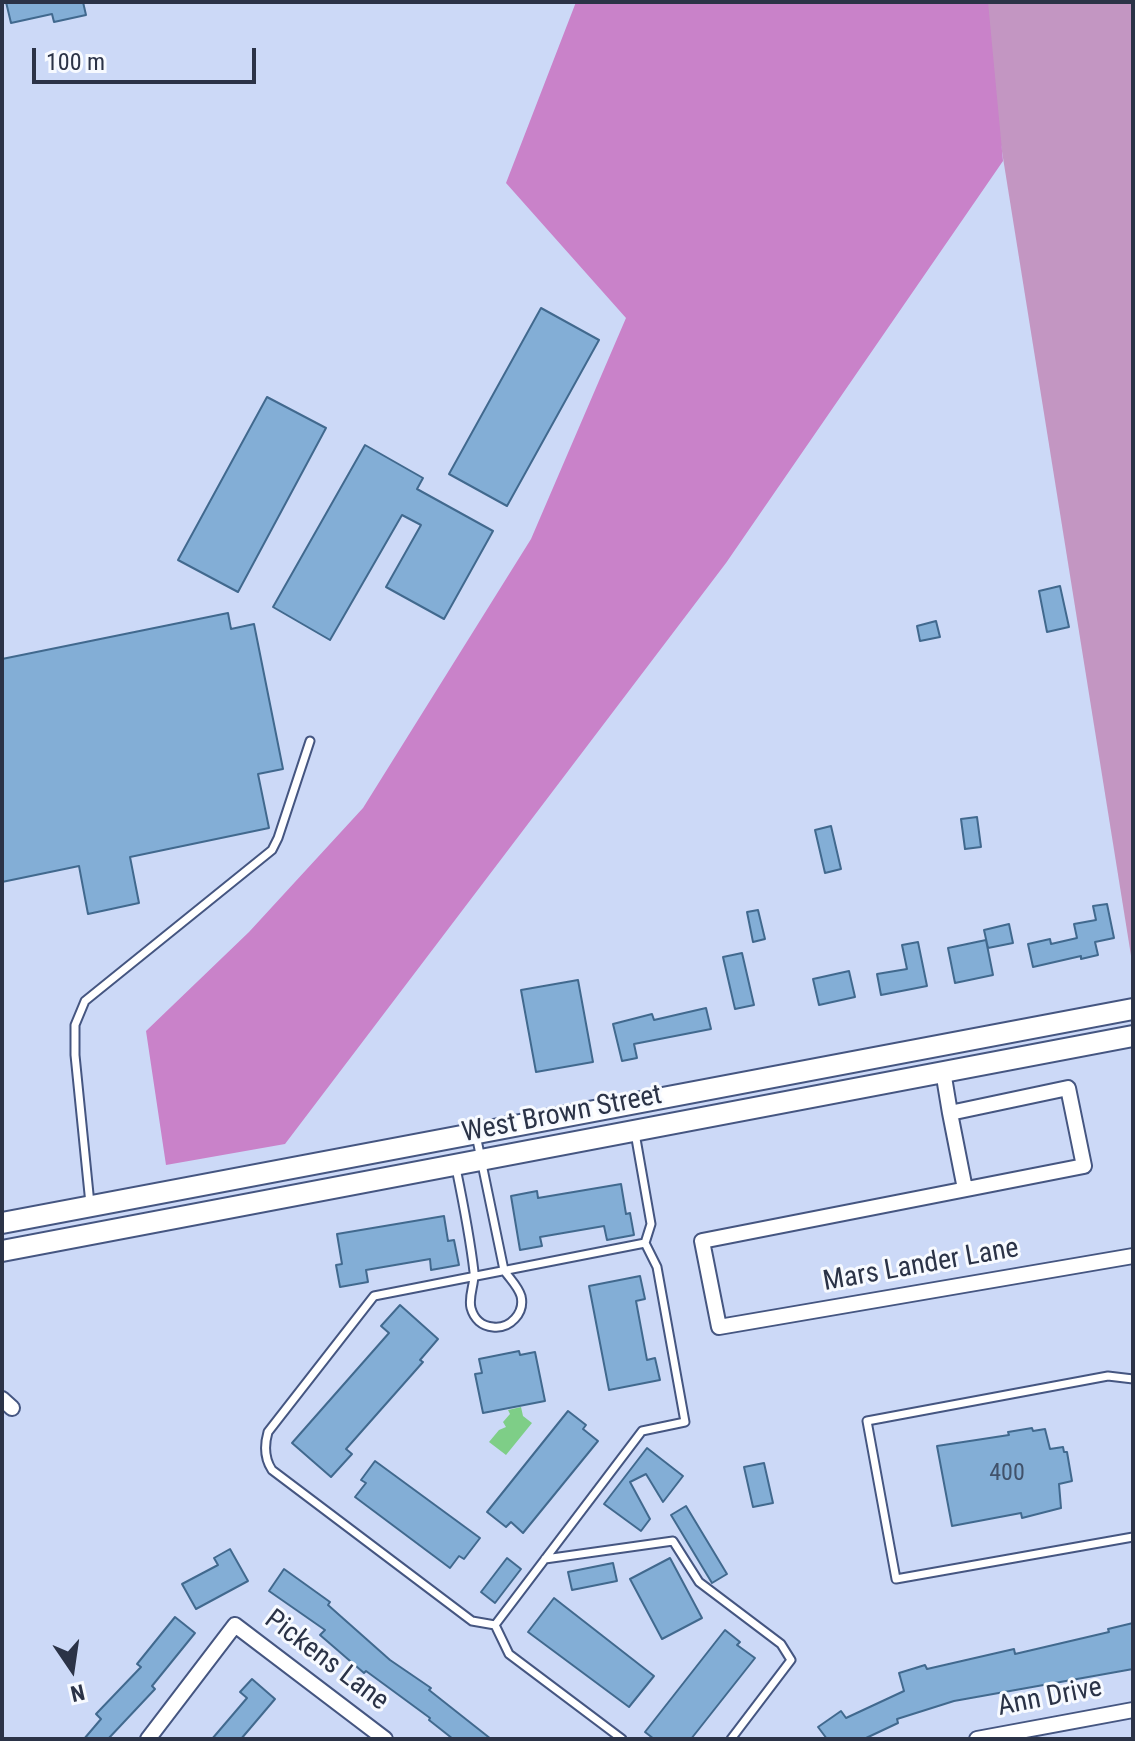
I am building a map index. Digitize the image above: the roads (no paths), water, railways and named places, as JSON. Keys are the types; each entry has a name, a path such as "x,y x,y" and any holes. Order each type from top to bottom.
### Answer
{"main road":[{"name":"West Brown Street","path":"478,1145 536,1131 555,1118 1133,1009"},
{"name":"West Brown Street","path":"2,1223 90,1206 478,1145 635,1130 1133,1036"},
{"path":"730,1085 734,1111"},
{"path":"454,1161 454,1149 478,1145"},
{"name":"West Brown Street","path":"2,1251 454,1161"},
{"path":"90,1206 94,1233"}],"street":[{"path":"943,1071 950,1113 965,1189 1084,1166 1068,1088 950,1113"},
{"name":"Mars Lander Lane","path":"965,1189 702,1241 719,1327 1133,1256"},
{"name":"Pickens Lane","path":"148,1739 235,1625 385,1739"},
{"name":"Ann Drive","path":"977,1739 1133,1710"}],"lane":[{"path":"90,1206 75,1055 75,1025 85,1001 272,850 310,741"},
{"path":"938,1045 943,1071"},
{"path":"495,1625 642,1431 685,1422 657,1267 645,1243 651,1224 635,1130"},
{"path":"454,1161 475,1276 470,1302 475,1318 488,1327 504,1326 517,1317 522,1301 504,1270 478,1145"},
{"path":"495,1625 472,1621 272,1470 265,1450 268,1432 374,1296 645,1243"},
{"path":"1133,1379 1108,1376 867,1421 896,1579 1133,1537"},
{"path":"545,1559 673,1541 699,1582 781,1644 791,1660 731,1739"},
{"path":"495,1625 509,1654 622,1739"}]}
